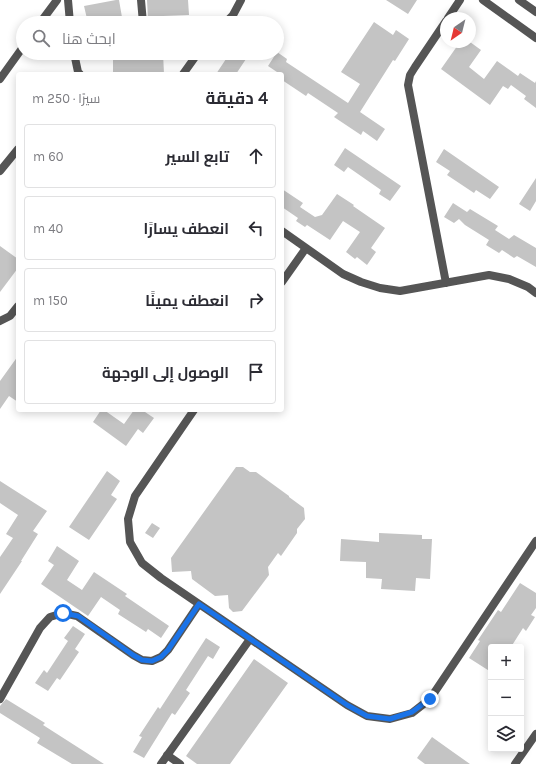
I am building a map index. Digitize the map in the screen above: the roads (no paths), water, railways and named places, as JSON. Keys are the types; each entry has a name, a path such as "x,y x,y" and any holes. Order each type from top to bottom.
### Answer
{"street":[{"path":"45,16 57,0"},
{"path":"68,0 69,16"},
{"path":"140,0 143,16"},
{"path":"232,16 241,0"},
{"path":"452,12 460,0"},
{"path":"483,0 535,35"},
{"path":"519,0 536,12"},
{"path":"440,30 410,75 408,85 446,283"},
{"path":"0,79 16,57"},
{"path":"75,60 78,72"},
{"path":"184,72 193,60"},
{"path":"0,171 16,151"},
{"path":"284,232 343,274 380,288 400,291 489,275 509,279 528,287 536,293"},
{"path":"284,279 306,248"},
{"path":"0,321 10,316 16,308"},
{"path":"193,412 135,496 128,519 130,542 142,563 161,578 347,705 367,716 390,719 412,712 430,699 536,541"},
{"path":"0,699 40,628 50,617 63,613 78,616 133,655 142,660 152,661 161,657 168,650 199,604"},
{"path":"161,764 250,638"},
{"path":"515,764 536,734"},
{"path":"167,755 180,764"}]}
